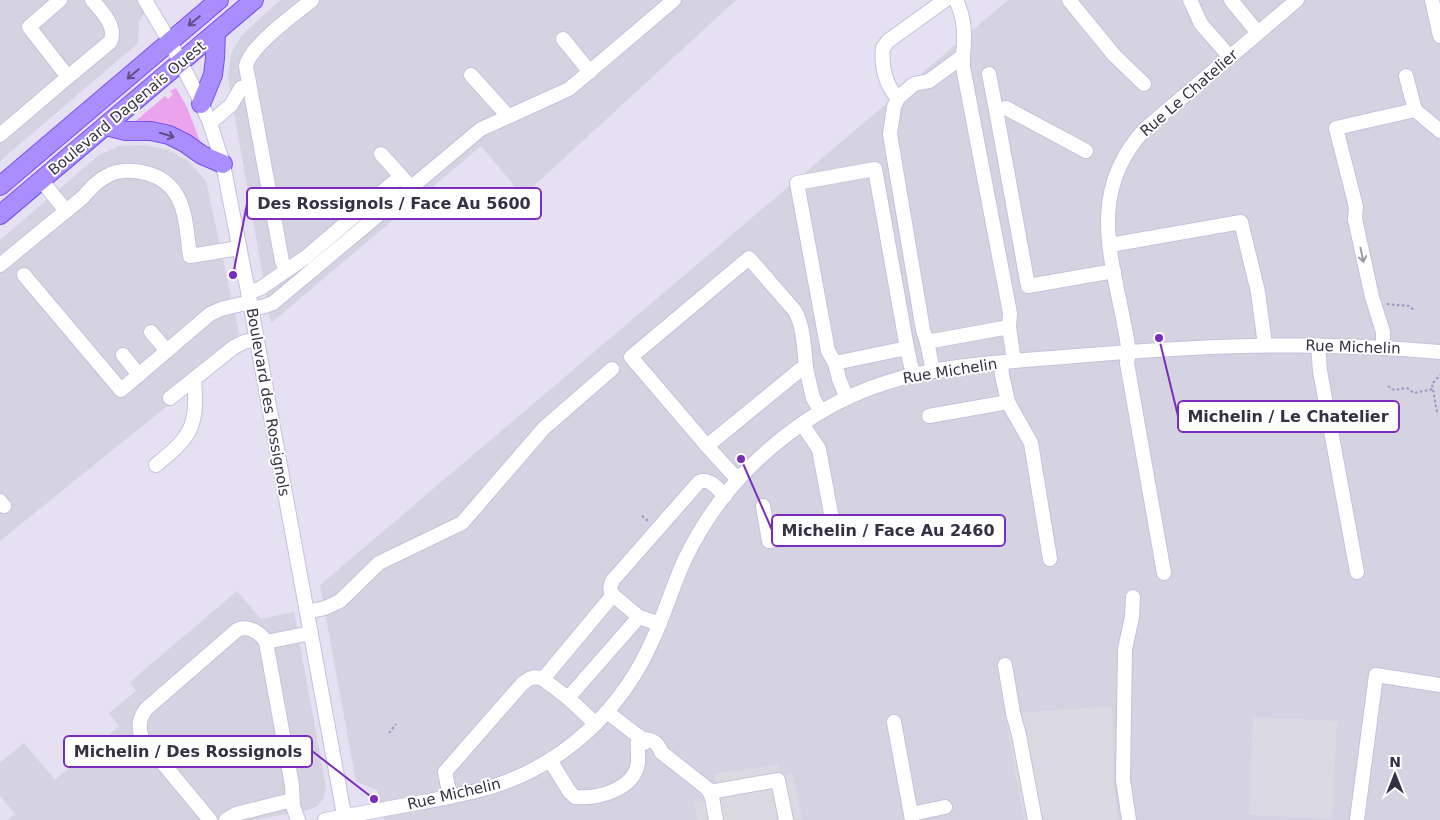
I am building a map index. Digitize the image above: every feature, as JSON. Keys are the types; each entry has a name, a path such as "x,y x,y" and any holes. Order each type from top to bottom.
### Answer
{"main road":[{"name":"Boulevard Dagenais Ouest","path":"0,186 219,0"},
{"name":"Boulevard Dagenais Ouest","path":"0,215 254,0"},
{"path":"202,104 213,75 216,33"},
{"path":"106,126 126,131 151,131 169,135 202,155 223,164"}],"street":[{"path":"60,0 29,27 68,77"},
{"name":"Boulevard des Rossignols","path":"145,0 181,62 202,104 223,164 345,818"},
{"path":"286,270 282,261 246,66 250,55 264,40 312,0"},
{"path":"250,301 264,306 273,303 481,129 569,88 674,0"},
{"path":"898,98 885,78 884,45 888,40 945,0"},
{"path":"956,0 965,33 963,67 1010,313 1007,362 1002,375 1008,402 1031,443 1050,559"},
{"path":"1069,0 1114,55 1144,84"},
{"path":"1190,0 1201,24 1230,58"},
{"path":"1232,0 1258,33"},
{"name":"Rue Le Chatelier","path":"1164,573 1126,363 1129,352 1114,271 1107,218 1110,191 1128,150 1145,129 1297,0"},
{"path":"1432,0 1440,36"},
{"path":"0,134 110,42 112,39 112,29 97,1"},
{"path":"563,39 590,72"},
{"path":"933,371 923,330 890,134 894,107 898,98 914,84 929,81 963,56"},
{"path":"989,74 1028,286 1114,271"},
{"path":"471,75 508,116"},
{"path":"1406,76 1415,110 1440,131"},
{"path":"210,123 231,105 241,88 249,85"},
{"path":"996,110 1006,108 1086,151"},
{"path":"1383,347 1383,332 1372,297 1355,219 1356,207 1336,128 1415,110"},
{"path":"381,154 411,188"},
{"path":"847,398 835,363 828,351 798,183 875,169 913,375"},
{"path":"0,266 82,198 94,185 109,175 122,171 147,174 168,183 179,197 184,210 190,256 239,248"},
{"path":"24,275 121,390 210,314 250,301 261,288 306,256 401,176"},
{"path":"41,180 66,211"},
{"path":"1110,245 1241,222 1258,292 1265,346"},
{"path":"738,480 632,357 749,258 795,311 800,320 806,368 813,398 821,412"},
{"path":"927,342 1009,327"},
{"path":"151,332 167,351"},
{"path":"170,398 234,347 257,339"},
{"path":"1318,346 1320,371 1357,572"},
{"name":"Rue Michelin","path":"325,820 345,818 470,793 501,784 525,774 550,760 574,743 607,712 624,692 640,667 660,624 688,554 700,532 725,496 768,450 802,424 847,398 887,382 933,371 1007,362 1129,352 1206,347 1318,346 1383,347 1440,352"},
{"path":"835,363 907,348"},
{"path":"123,356 140,374"},
{"path":"707,446 798,371 806,368"},
{"path":"307,612 325,608 340,601 379,563 462,523 544,428 612,369"},
{"path":"156,465 180,445 190,430 196,404 194,379"},
{"path":"929,416 1008,402"},
{"path":"763,506 769,541 834,530 819,449 802,424"},
{"path":"660,624 639,617 613,595 610,586 613,580 699,482 707,480 725,496"},
{"path":"543,679 613,595"},
{"path":"1129,820 1124,780 1124,663 1132,617 1132,597"},
{"path":"568,698 639,617"},
{"path":"210,820 142,738 140,734 140,720 146,709 239,629 247,628 254,630 266,642 292,785 292,800 298,820"},
{"path":"266,642 311,633"},
{"path":"1005,665 1035,820"},
{"path":"1357,820 1376,675 1440,685"},
{"path":"450,797 445,772 527,680 535,676 543,679 568,698 596,724"},
{"path":"607,712 641,738 644,745 654,752 661,752 704,785 710,792 716,820"},
{"path":"894,722 911,817 945,807"},
{"path":"550,760 569,791 575,796 586,797 612,792 629,781 637,770 637,743 641,738"},
{"path":"710,792 778,780 786,820"},
{"path":"226,820 236,814 292,800"}],"path":[{"path":"1380,306 1392,303 1409,306 1414,310"},
{"path":"1437,412 1432,384 1440,375"},
{"path":"1388,386 1394,390 1407,388 1414,393 1433,389"},
{"path":"642,516 648,521"},
{"path":"389,733 396,724"}],"shaded area":[{"path":"0,0 155,0 139,21 138,43 0,161"},
{"path":"280,0 736,0 523,196 481,146 271,323 228,78 230,56 241,36"},
{"path":"1008,0 1440,0 1440,820 384,820 377,790 356,782 320,585"},
{"path":"176,88 187,107 201,144 131,125 165,96 168,99 173,94 170,91"},
{"path":"145,145 168,150 188,161 206,181 239,333 234,352 0,541 0,240 99,155 119,146"},
{"path":"237,591 261,619 294,612 326,787 324,797 318,806 308,810 255,820 8,820 15,814 0,796 0,763 24,743 55,780 119,726 109,713 136,691 130,682"},
{"path":"1112,706 1114,786 1118,820 1024,820 1005,714"},
{"path":"1253,717 1337,721 1332,819 1249,815"},
{"path":"778,764 780,776 793,773 802,820 697,820 694,803 719,798 714,774"}],"place":[{"name":"Des Rossignols / Face Au 5600","path":"233,275"},
{"name":"Michelin / Le Chatelier","path":"1159,338"},
{"name":"Michelin / Face Au 2460","path":"741,459"},
{"name":"Michelin / Des Rossignols","path":"374,799"}]}
